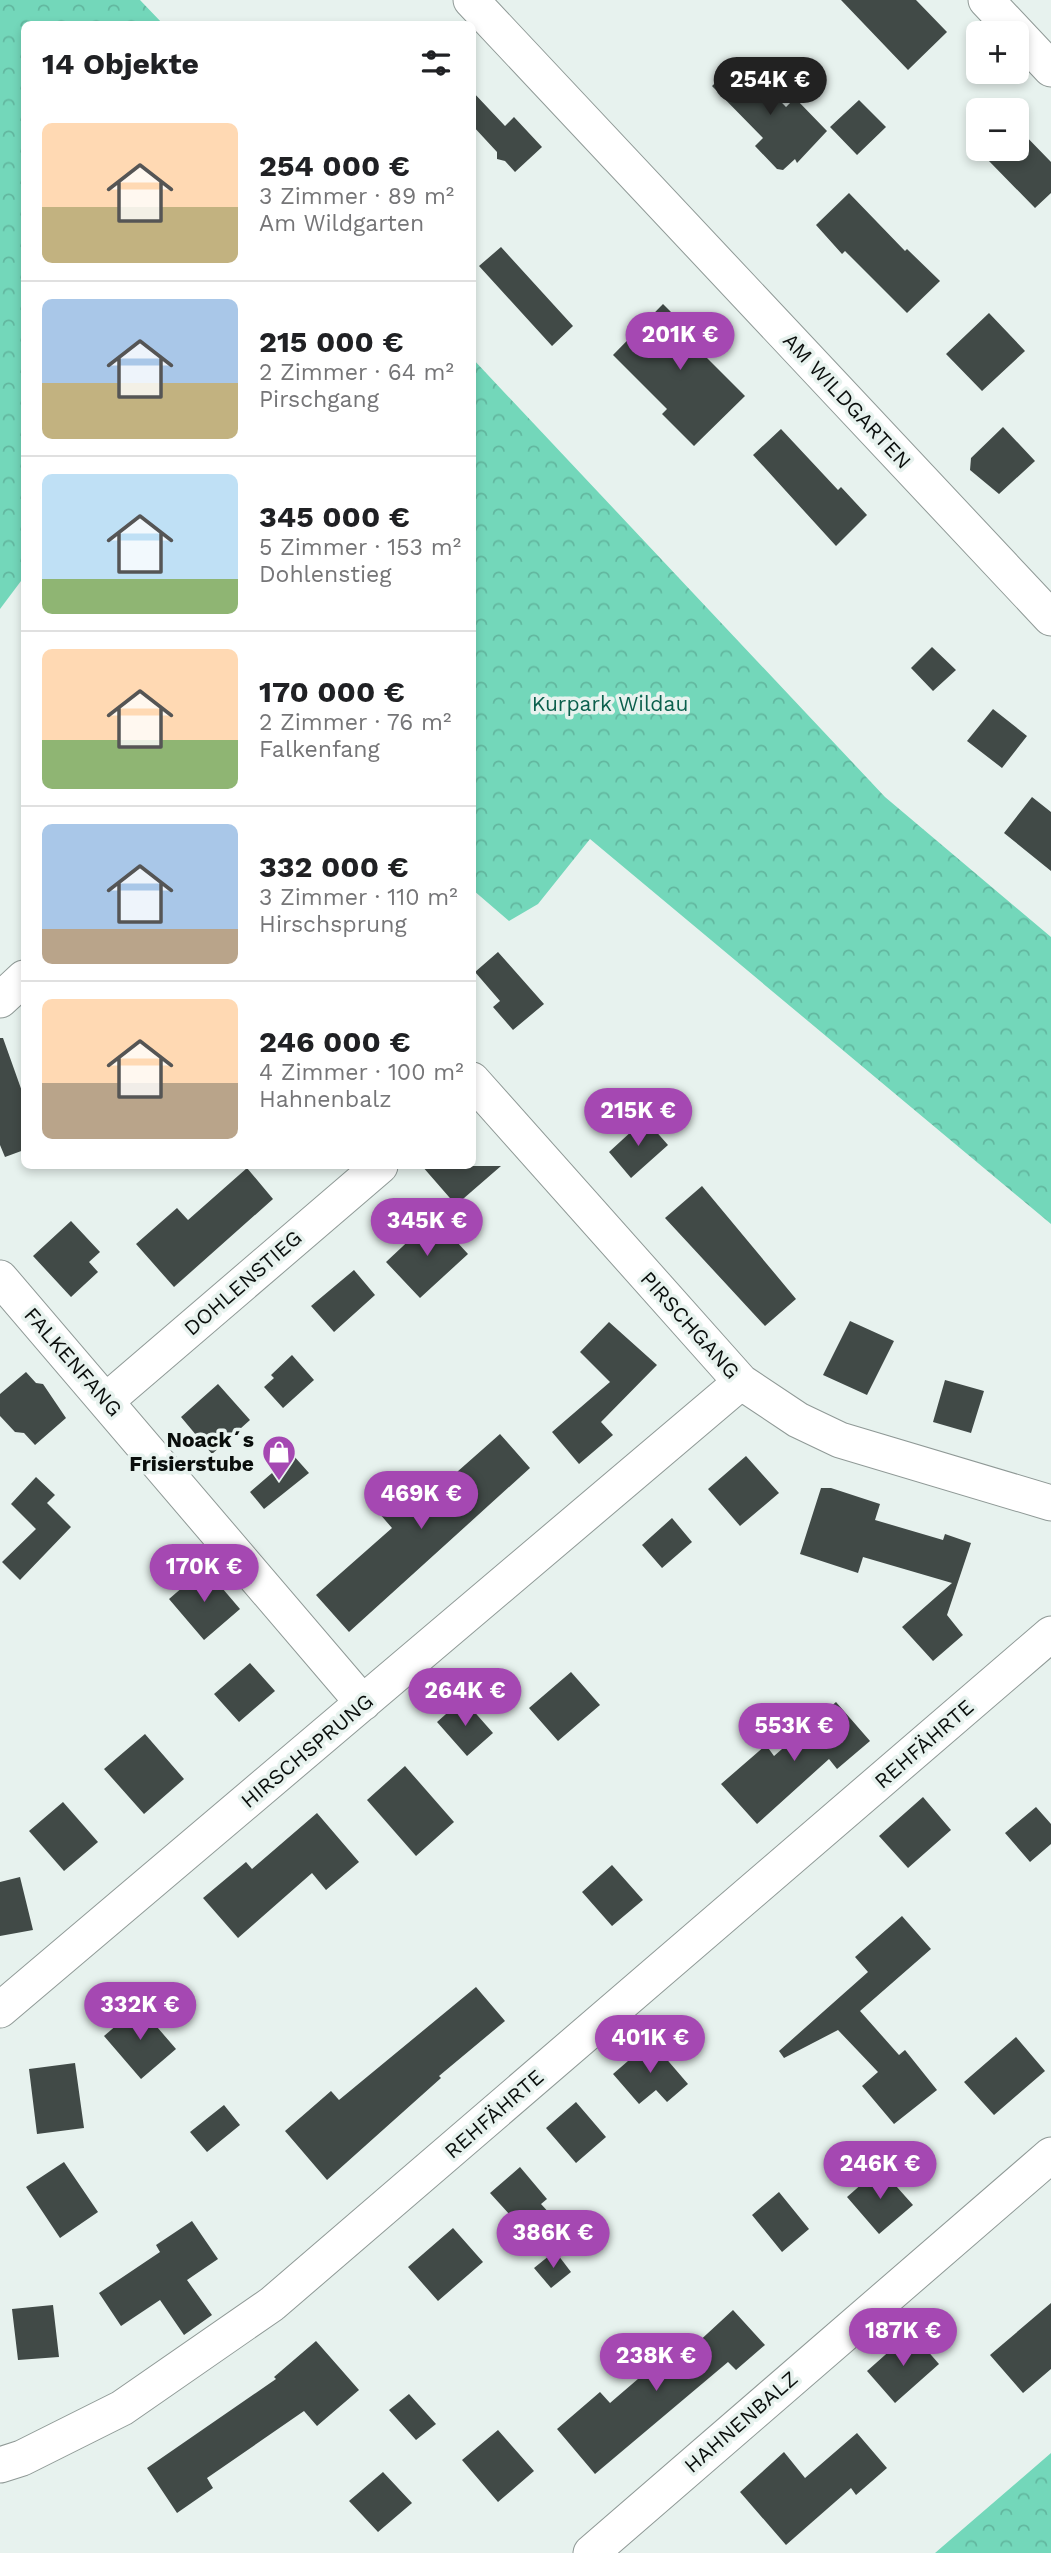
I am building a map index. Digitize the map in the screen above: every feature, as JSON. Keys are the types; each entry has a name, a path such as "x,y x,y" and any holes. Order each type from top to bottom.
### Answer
{"street":[{"name":"AM WILDGARTEN","path":"471,0 1051,618"},
{"path":"986,0 1051,69"},
{"path":"0,1000 21,981"},
{"name":"PIRSCHGANG","path":"476,1086 741,1382 798,1420 850,1443 1051,1503"},
{"name":"DOHLENSTIEG","path":"106,1401 377,1169"},
{"name":"FALKENFANG","path":"0,1278 363,1703"},
{"name":"HIRSCHSPRUNG","path":"0,2010 741,1382"},
{"name":"REHFÄHRTE","path":"0,2465 22,2458 122,2408 272,2304 1051,1634"},
{"name":"HAHNENBALZ","path":"591,2553 1051,2155"}],"green space":[{"path":"0,0 140,0 160,21 21,21 21,581 0,609"},
{"name":"Kurpark Wildau","path":"476,362 885,797 1051,937 1051,1224 590,839 538,904 509,921 476,893"},
{"path":"1051,2453 1051,2553 935,2553"}],"building":[{"path":"841,0 916,0 947,32 908,70"},
{"path":"740,60 786,107 795,98 827,131 797,163 795,159 783,170 777,169 755,146 763,138 712,86"},
{"path":"476,95 505,126 514,117 542,147 515,172 505,161 497,159 497,152 476,129"},
{"path":"859,100 886,127 857,155 830,127"},
{"path":"1029,139 1051,162 1051,193 1035,208 989,161 1029,161"},
{"path":"849,193 905,251 907,249 940,281 907,313 845,251 842,254 816,225"},
{"path":"501,247 573,326 552,346 479,266"},
{"path":"663,304 686,327 698,314 719,336 702,353 745,396 694,446 662,414 667,409 613,355"},
{"path":"989,313 1025,351 982,391 946,354"},
{"path":"1003,427 1035,461 999,494 970,470 971,458"},
{"path":"781,429 838,490 841,487 867,515 836,546 753,455"},
{"path":"932,647 956,670 933,691 911,668"},
{"path":"993,709 1027,736 1002,768 967,741"},
{"path":"1032,797 1051,812 1051,871 1004,833"},
{"path":"498,952 544,1004 513,1030 493,1007 500,1001 476,971"},
{"path":"0,1038 3,1038 21,1089 21,1151 5,1157 0,1145"},
{"path":"645,1119 668,1145 631,1178 609,1152"},
{"path":"501,1166 456,1205 425,1169"},
{"path":"246,1169 273,1199 174,1287 136,1244 177,1208 188,1220"},
{"path":"702,1186 796,1299 765,1326 665,1218"},
{"path":"434,1217 468,1254 420,1298 386,1262"},
{"path":"71,1221 100,1252 89,1262 98,1272 71,1297 33,1256"},
{"path":"354,1270 375,1295 334,1332 311,1306"},
{"path":"850,1321 894,1341 867,1395 823,1375"},
{"path":"609,1322 657,1365 601,1422 613,1435 579,1464 552,1432 610,1382 580,1352"},
{"path":"292,1355 314,1380 283,1408 264,1387 274,1378 271,1375"},
{"path":"26,1372 36,1383 43,1384 66,1418 35,1445 24,1433 15,1432 0,1416 0,1394"},
{"path":"945,1380 984,1391 971,1433 933,1422"},
{"path":"218,1384 250,1420 212,1454 181,1417"},
{"path":"500,1434 530,1468 349,1632 316,1595 392,1528 379,1513 417,1479 431,1495"},
{"name":"Noack´s Frisierstube","path":"293,1455 309,1473 264,1509 250,1492"},
{"path":"746,1456 779,1493 740,1526 708,1489"},
{"path":"36,1477 55,1495 47,1503 71,1527 20,1580 2,1562 36,1529 11,1504"},
{"path":"821,1488 831,1488 880,1504 875,1520 943,1540 945,1534 971,1543 947,1615 963,1635 933,1661 902,1627 952,1583 863,1557 858,1573 800,1554"},
{"path":"672,1518 692,1542 662,1568 642,1545"},
{"path":"205,1568 240,1609 204,1640 169,1599"},
{"path":"250,1663 275,1691 239,1722 214,1694"},
{"path":"571,1672 600,1705 558,1741 529,1708"},
{"path":"463,1699 493,1733 467,1756 437,1722"},
{"path":"836,1702 870,1741 837,1769 829,1759 757,1824 721,1784 766,1745 774,1756"},
{"path":"145,1734 184,1779 144,1814 104,1769"},
{"path":"405,1766 454,1822 416,1856 367,1800"},
{"path":"923,1797 951,1830 908,1868 879,1836"},
{"path":"63,1802 98,1842 64,1871 29,1831"},
{"path":"1036,1807 1051,1824 1051,1844 1030,1862 1005,1833"},
{"path":"317,1813 359,1862 326,1890 312,1873 238,1938 203,1898 246,1862 252,1869"},
{"path":"612,1865 643,1900 612,1926 582,1892"},
{"path":"20,1877 33,1930 0,1936 0,1882"},
{"path":"902,1916 931,1949 860,2011 899,2055 905,2050 937,2090 894,2124 862,2086 878,2072 838,2030 784,2058 779,2051 868,1972 855,1957"},
{"path":"476,1987 505,2021 439,2076 441,2078 327,2180 285,2131 331,2091 339,2100"},
{"path":"139,2006 176,2049 141,2079 104,2036"},
{"path":"1016,2037 1045,2071 994,2115 964,2082"},
{"path":"651,2041 688,2084 667,2102 656,2090 639,2104 613,2074"},
{"path":"75,2063 84,2128 37,2134 29,2069"},
{"path":"576,2102 606,2137 576,2163 546,2128"},
{"path":"224,2105 240,2125 207,2152 190,2132"},
{"path":"64,2162 98,2212 60,2238 26,2187"},
{"path":"520,2167 547,2199 541,2204 551,2215 528,2235 490,2193"},
{"path":"880,2168 913,2205 879,2234 847,2197"},
{"path":"779,2192 809,2229 782,2252 752,2215"},
{"path":"192,2221 218,2259 187,2280 212,2315 184,2335 160,2300 121,2326 99,2293 160,2252 156,2245"},
{"path":"453,2228 483,2262 438,2301 408,2267"},
{"path":"555,2251 571,2272 551,2288 534,2268"},
{"path":"1051,2303 1051,2369 1023,2393 990,2355"},
{"path":"53,2305 59,2357 18,2360 12,2309"},
{"path":"733,2310 765,2345 736,2370 728,2362 595,2474 557,2429 600,2392 610,2403 674,2348 682,2357"},
{"path":"911,2332 939,2364 895,2403 867,2371"},
{"path":"316,2341 359,2390 317,2426 304,2411 207,2478 213,2488 177,2513 147,2468 276,2379 274,2377"},
{"path":"409,2394 436,2424 416,2440 389,2410"},
{"path":"498,2430 534,2471 498,2502 462,2460"},
{"path":"857,2433 887,2468 856,2495 851,2488 786,2545 740,2492 784,2452 805,2478"},
{"path":"383,2472 412,2503 378,2532 349,2501"}],"place":[{"name":"Noack´s Frisierstube","path":"279,1482"}]}
